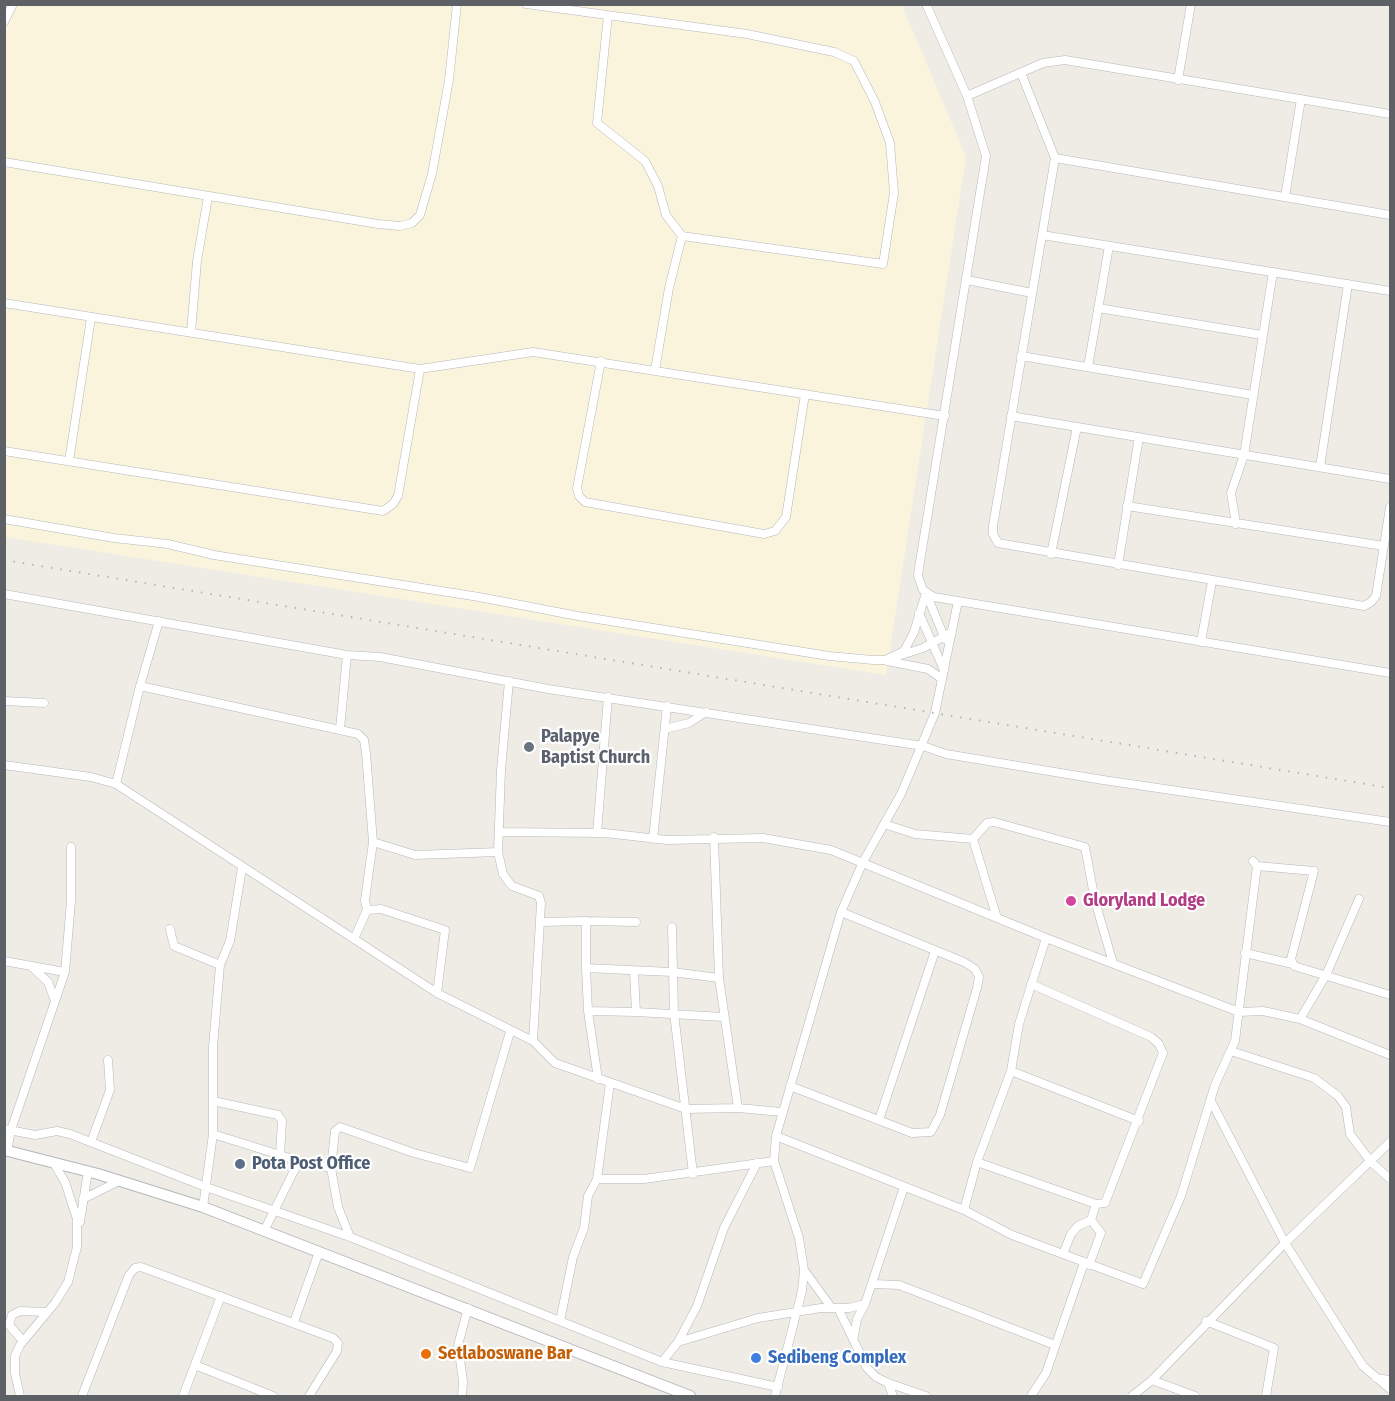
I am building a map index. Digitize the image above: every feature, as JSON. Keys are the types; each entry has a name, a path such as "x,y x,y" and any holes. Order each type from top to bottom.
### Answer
{"street":[{"path":"4,22 13,4"},
{"path":"4,162 378,224 400,226 412,223 420,215 432,174 449,80 457,4"},
{"path":"526,4 608,15 788,42 834,52 854,61 875,102 890,143 894,193 884,264 682,236 666,215 658,186 645,161 597,123 608,15"},
{"path":"926,4 967,96 986,156 918,576 948,649"},
{"path":"1178,80 1191,4"},
{"path":"967,96 1043,63 1065,60 1390,114"},
{"path":"1021,73 1055,158 993,534 998,543 1051,554 1364,606 1376,596 1390,507"},
{"path":"1285,197 1301,99"},
{"path":"1055,158 1390,215"},
{"path":"191,332 198,261 208,197"},
{"path":"1042,235 1390,291"},
{"path":"656,370 669,288 682,236"},
{"path":"1088,367 1109,246"},
{"path":"1236,524 1231,493 1244,454 1273,272"},
{"path":"967,280 1032,293"},
{"path":"1320,467 1348,284"},
{"path":"4,303 420,369 525,351 945,416"},
{"path":"1098,308 1262,335"},
{"path":"69,461 91,318"},
{"path":"1021,356 1253,395"},
{"path":"601,361 577,488 579,496 585,502 764,534 775,531 786,517 805,394"},
{"path":"4,451 383,511 393,504 398,495 420,369"},
{"path":"1011,416 1390,479"},
{"path":"1051,554 1077,427"},
{"path":"1118,565 1139,437"},
{"path":"1127,506 1384,546"},
{"path":"4,519 114,538 168,544 214,555 829,656 890,659 943,675"},
{"path":"1202,642 1212,581"},
{"path":"926,593 958,601 1390,673"},
{"path":"890,659 904,651 914,633 926,593"},
{"path":"4,594 347,655 380,657 548,689 923,746 946,754 1103,780 1390,822"},
{"path":"775,1396 796,1314 804,1270 799,1238 774,1161 776,1136 841,912 863,862 923,746 935,713 958,601"},
{"path":"919,613 943,675"},
{"path":"116,784 159,621"},
{"path":"890,659 932,644 952,632"},
{"path":"340,729 347,655"},
{"path":"509,681 503,735 498,852 503,874 512,886 539,896 541,922 533,1041"},
{"path":"140,686 229,708 340,729 358,734 364,740 373,842 366,891 367,910 354,939"},
{"path":"597,833 608,697"},
{"path":"4,701 44,703"},
{"path":"653,839 667,706"},
{"path":"664,729 689,723 706,712"},
{"path":"4,765 91,777 116,784 437,993 510,1032 533,1041 555,1063 686,1109 738,1108 782,1112"},
{"path":"973,839 987,823 994,822 1085,847 1095,901 1113,963"},
{"path":"884,824 915,834 973,839"},
{"path":"499,832 597,833 653,839 714,837 786,840 831,850 1046,938 1239,1012 1263,1011 1300,1019 1390,1055"},
{"path":"714,837 719,978 738,1108"},
{"path":"973,839 997,918"},
{"path":"373,842 415,855 498,852"},
{"path":"71,848 71,901 65,972 8,1130 6,1151 121,1180 203,1207 690,1396"},
{"path":"776,1136 964,1210 1012,1235 1143,1284 1181,1196 1212,1103 1215,1085 1232,1051 1239,1012 1255,863 1314,871 1291,959 1293,964"},
{"path":"203,1207 213,1134 213,1047 220,965 230,941 242,868"},
{"path":"1300,1019 1326,975 1359,899"},
{"path":"367,910 381,909 445,930 437,993"},
{"path":"790,1086 921,1134 931,1132 940,1115 979,977 975,969 964,963 841,912"},
{"path":"586,921 588,1011 598,1078"},
{"path":"541,922 636,922"},
{"path":"672,927 674,1013 693,1174"},
{"path":"170,929 174,946 220,965"},
{"path":"964,1210 977,1162 1011,1071 1019,1024 1046,938"},
{"path":"879,1120 934,951"},
{"path":"1245,953 1293,964 1390,995"},
{"path":"4,961 65,972"},
{"path":"30,966 48,982 54,994 55,1005"},
{"path":"586,968 672,972 719,978"},
{"path":"634,972 636,1012"},
{"path":"977,1162 1101,1205 1108,1199 1163,1053 1159,1044 1150,1038 1031,984"},
{"path":"588,1011 724,1017"},
{"path":"350,1237 338,1207 331,1168 335,1131 340,1127 414,1154 470,1168 510,1032"},
{"path":"1232,1051 1314,1078 1338,1096 1346,1107 1350,1134 1371,1162 1390,1179"},
{"path":"91,1142 110,1090 108,1060"},
{"path":"1011,1071 1139,1121"},
{"path":"560,1321 573,1257 584,1228 588,1196 597,1179 609,1083"},
{"path":"213,1101 278,1115 282,1121 280,1155"},
{"path":"1212,1103 1285,1243 1363,1366 1390,1389"},
{"path":"8,1130 35,1135 64,1132 206,1187 350,1237 662,1362 778,1387"},
{"path":"213,1134 299,1161 331,1168"},
{"path":"1132,1396 1152,1380 1206,1321 1390,1142"},
{"path":"264,1231 299,1161"},
{"path":"597,1179 644,1179 774,1161"},
{"path":"53,1162 64,1182 79,1226"},
{"path":"662,1362 678,1342 697,1306 724,1228 757,1163"},
{"path":"20,1396 14,1361 23,1341 62,1292 72,1272 88,1171"},
{"path":"83,1199 121,1180"},
{"path":"854,1337 857,1319 873,1284 904,1187"},
{"path":"1063,1254 1078,1226 1091,1220 1096,1204"},
{"path":"1031,1396 1046,1373 1054,1345 1101,1233 1091,1220"},
{"path":"294,1322 320,1252"},
{"path":"82,1396 129,1275 135,1268 152,1271 294,1322 338,1343 337,1351 309,1396"},
{"path":"804,1270 834,1307 854,1337 867,1368 876,1377 888,1383 926,1396"},
{"path":"873,1284 899,1285 1054,1345"},
{"path":"183,1396 221,1296"},
{"path":"678,1342 758,1318 864,1304"},
{"path":"462,1396 463,1380 458,1345 468,1308"},
{"path":"23,1341 9,1325 12,1315 20,1311 46,1312"},
{"path":"1206,1321 1274,1348 1266,1396"},
{"path":"195,1365 273,1396"},
{"path":"1375,1378 1390,1380"},
{"path":"1152,1380 1195,1396"},
{"path":"888,1383 893,1396"}],"shaded area":[{"path":"4,5 902,5 966,157 886,675 5,537"}],"railway":[{"path":"4,560 1390,788"}],"place":[{"name":"Palapye Baptist Church","path":"529,747"},
{"name":"Gloryland Lodge","path":"1071,901"},
{"name":"Pota Post Office","path":"240,1164"},
{"name":"Setlaboswane Bar","path":"426,1354"},
{"name":"Sedibeng Complex","path":"756,1358"}]}
